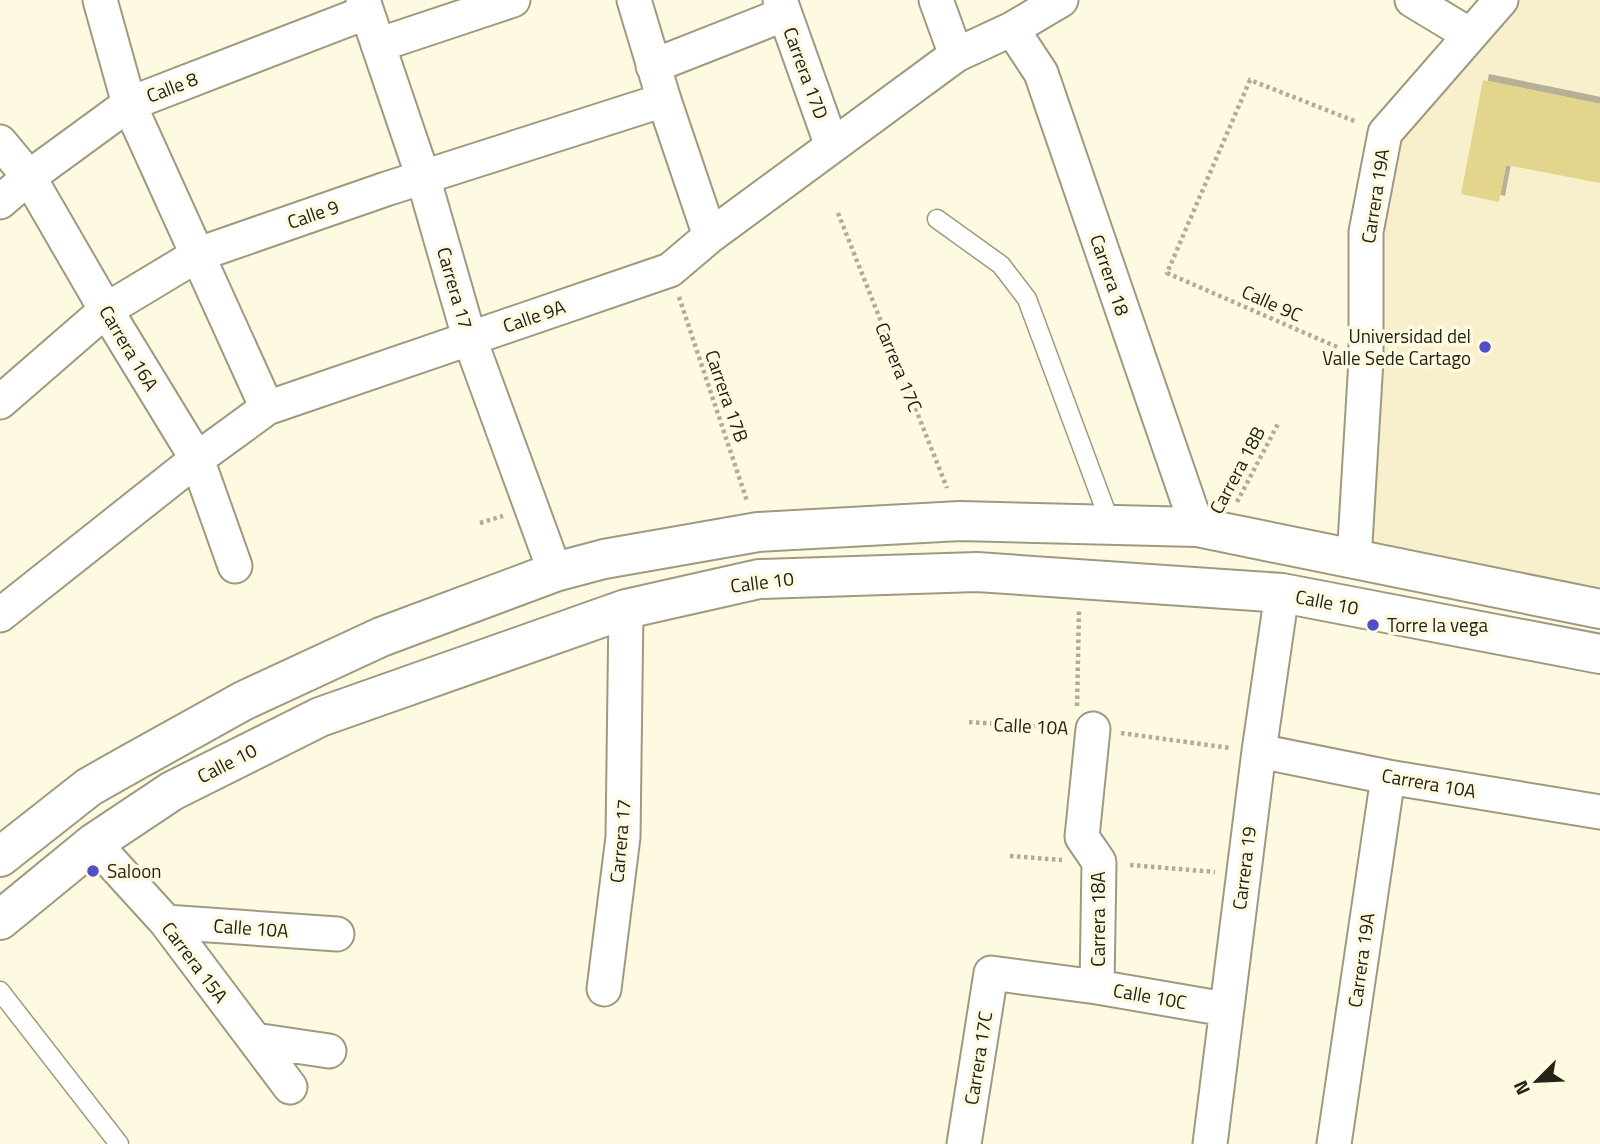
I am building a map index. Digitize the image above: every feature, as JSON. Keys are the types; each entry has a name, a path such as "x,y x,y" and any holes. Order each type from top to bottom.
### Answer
{"main road":[{"path":"0,857 89,788 243,701 381,637 555,572 604,559 758,532 960,521 1209,529 1600,609"},
{"name":"Calle 10","path":"0,920 94,843 172,791 320,717 626,609 759,579 977,572 1282,593 1600,654"}],"street":[{"path":"100,0 129,104 267,408"},
{"path":"378,45 513,0"},
{"path":"634,0 653,66 710,236"},
{"path":"936,0 956,55"},
{"name":"Calle 9A","path":"0,615 267,408 670,270 710,236 956,55 1012,29 1061,0"},
{"path":"1412,0 1470,36"},
{"name":"Carrera 19A","path":"1354,560 1366,360 1366,232 1385,134 1501,0"},
{"name":"Calle 8","path":"0,202 29,177 129,104 365,6"},
{"name":"Carrera 17","path":"365,6 423,177 469,337 555,572"},
{"path":"653,66 782,7"},
{"name":"Carrera 17D","path":"782,7 832,146"},
{"name":"Carrera 18","path":"1012,29 1041,73 1209,529"},
{"name":"Calle 9","path":"0,402 106,310 199,254 423,177 664,100"},
{"name":"Carrera 16A","path":"0,142 29,177 106,310 198,459 235,566"},
{"name":"Carrera 19","path":"1210,1144 1259,751 1282,593"},
{"name":"Carrera 17","path":"604,989 623,837 626,609"},
{"name":"Carrera 18A","path":"1093,729 1082,837 1099,862 1097,987"},
{"name":"Carrera 10A","path":"1259,751 1388,777 1600,812"},
{"name":"Carrera 19A","path":"1334,1144 1388,777"},
{"name":"Carrera 15A","path":"94,843 166,922 290,1087"},
{"name":"Calle 10A","path":"166,922 337,934"},
{"name":"Calle 10C","path":"991,973 1097,987 1226,1009"},
{"name":"Carrera 17C","path":"964,1144 991,973"},
{"path":"255,1040 329,1051"}],"lane":[{"path":"937,219 1001,265 1027,299 1111,525"},
{"path":"0,991 118,1144"}],"path":[{"name":"Calle 9C","path":"1366,360 1167,273 1250,80 1385,134"},
{"name":"Carrera 17C","path":"838,214 960,521"},
{"name":"Carrera 17B","path":"670,270 758,532"},
{"name":"Carrera 18B","path":"1209,529 1279,422"},
{"path":"1079,611 1076,705 1093,729"},
{"name":"Calle 10A","path":"969,722 1093,729 1259,751"}],"shaded area":[{"name":"Universidad del Valle Sede Cartago","path":"1501,0 1600,0 1600,597 1354,560 1385,133"}],"building":[{"path":"1483,80 1600,104 1600,183 1506,165 1499,202 1461,194"}],"place":[{"name":"Universidad del Valle Sede Cartago","path":"1485,347"},
{"name":"Torre la vega","path":"1373,625"},
{"name":"Saloon","path":"93,871"}]}
